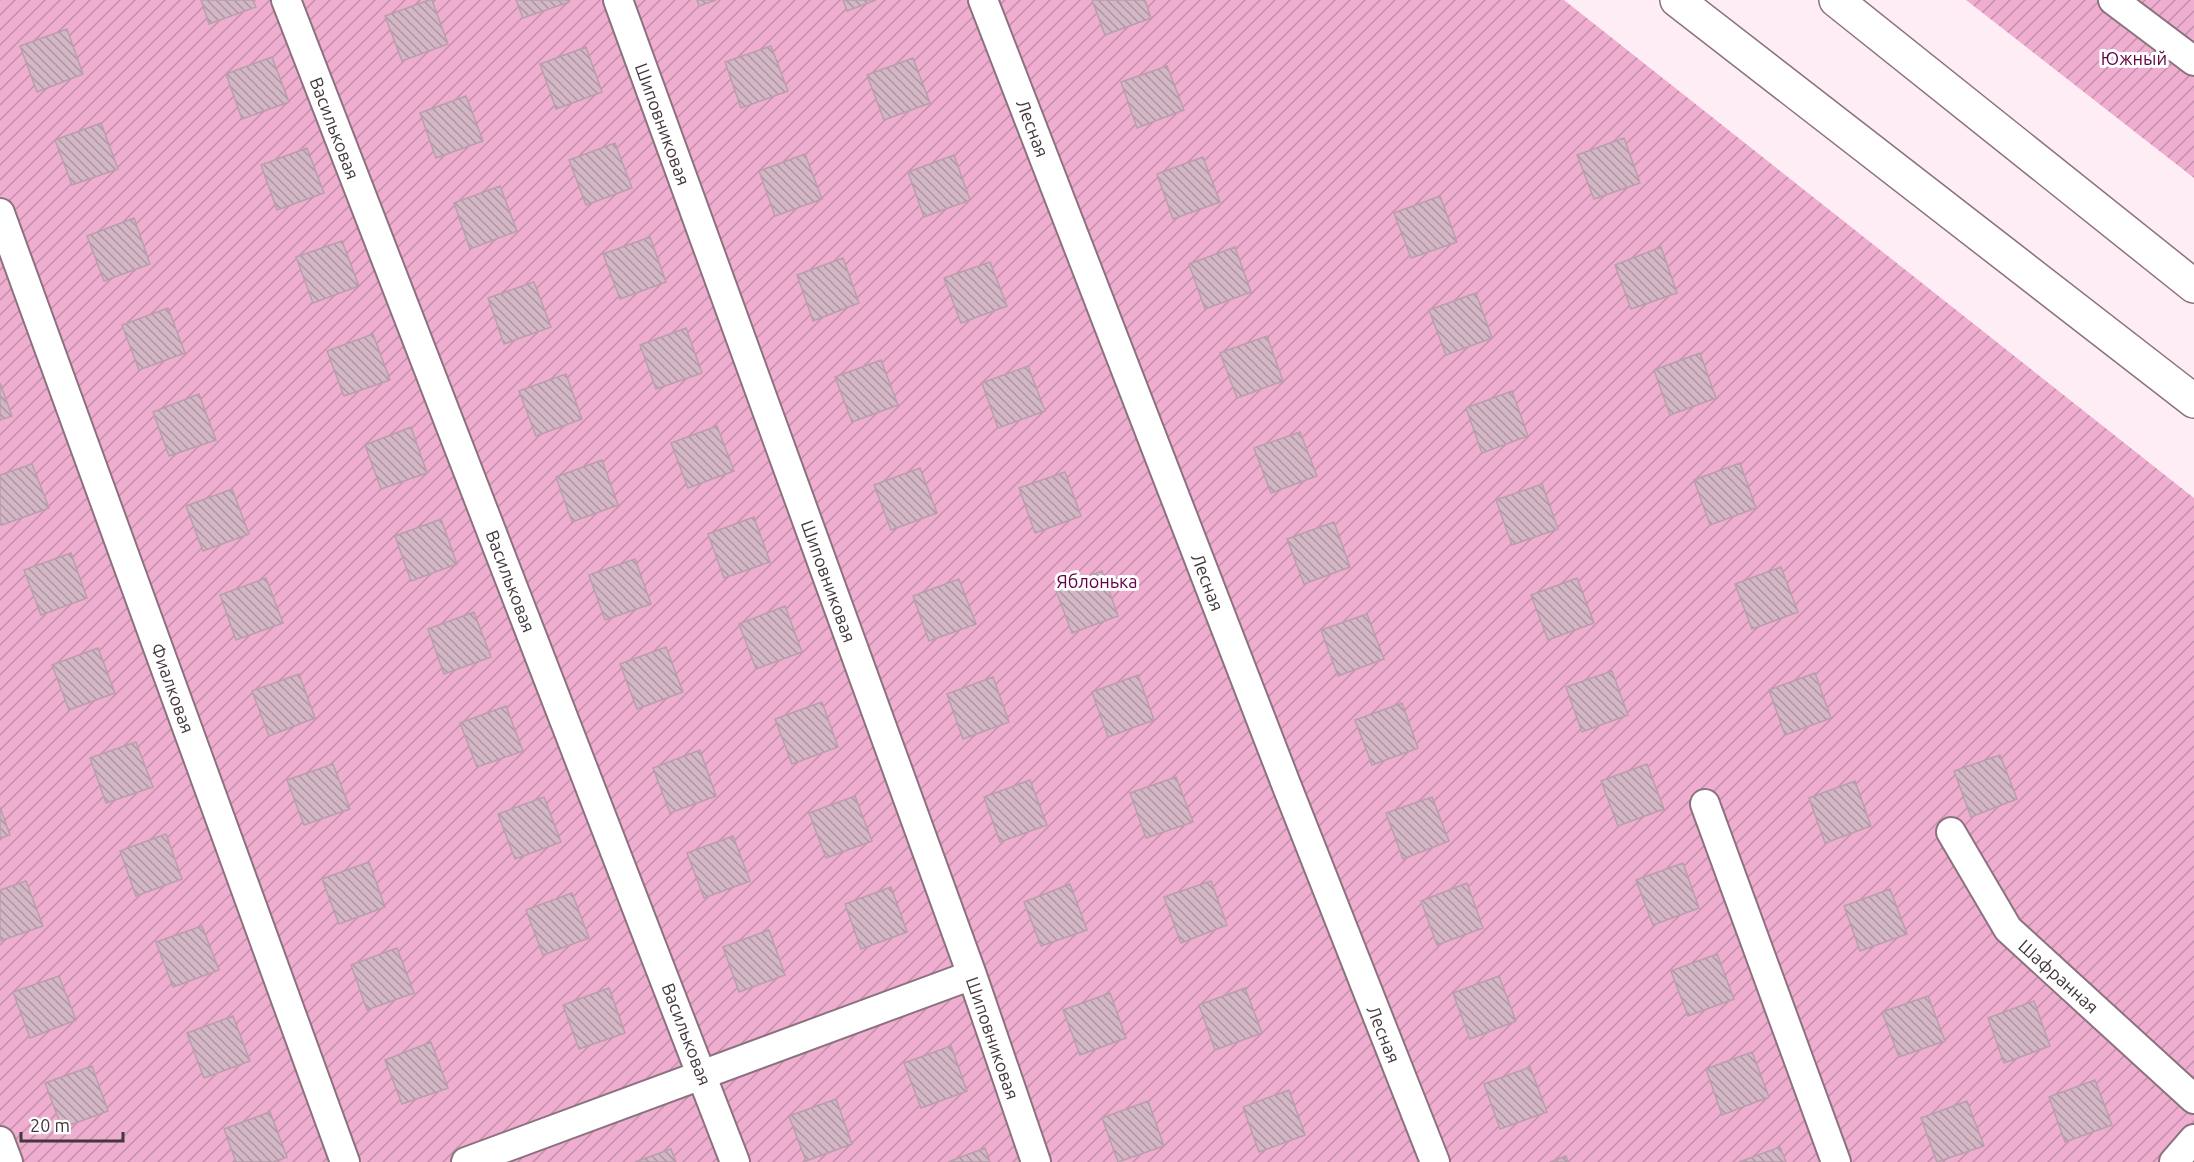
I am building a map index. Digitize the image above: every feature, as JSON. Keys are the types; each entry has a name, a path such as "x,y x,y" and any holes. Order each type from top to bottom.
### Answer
{"main road":[{"path":"1677,0 2194,401"},
{"path":"1836,0 2194,286"}],"street":[{"name":"Васильковая","path":"286,0 735,1162"},
{"name":"Шиповниковая","path":"618,0 972,975 1036,1162"},
{"name":"Лесная","path":"983,0 1281,773 1435,1162"},
{"path":"2113,0 2194,61"},
{"name":"Фиалковая","path":"0,213 345,1162"},
{"path":"1705,804 1836,1162"},
{"name":"Шафранная","path":"1951,831 2008,930 2194,1099"},
{"path":"466,1162 972,975"},
{"path":"2174,1162 2194,1139"},
{"path":"0,1142 8,1162"}],"green space":[{"name":"Яблонька","path":"0,0 1564,0 2194,498 2194,1162 0,1162"},
{"name":"Южный","path":"1966,0 2194,0 2194,178"}],"building":[{"path":"201,0 253,0 256,7 209,24"},
{"path":"432,0 448,44 402,61 385,16"},
{"path":"516,0 569,0 569,2 523,18"},
{"path":"697,0 716,0 699,6"},
{"path":"843,0 876,0 847,11"},
{"path":"1092,0 1145,0 1151,18 1105,35"},
{"path":"67,29 83,74 37,92 20,46"},
{"path":"771,46 788,91 741,108 725,62"},
{"path":"586,47 602,92 556,109 540,64"},
{"path":"272,57 289,102 242,119 226,74"},
{"path":"913,58 930,103 884,120 867,75"},
{"path":"1167,66 1184,110 1137,128 1121,82"},
{"path":"466,96 483,141 436,158 420,113"},
{"path":"101,123 118,169 72,185 55,140"},
{"path":"1624,138 1640,183 1594,199 1577,155"},
{"path":"615,143 632,188 586,205 569,160"},
{"path":"307,148 324,193 277,210 261,165"},
{"path":"805,154 822,199 775,216 759,171"},
{"path":"954,155 970,200 924,217 908,172"},
{"path":"1203,157 1220,202 1173,219 1157,174"},
{"path":"500,186 517,231 470,249 454,203"},
{"path":"1440,196 1457,242 1411,258 1394,213"},
{"path":"134,218 150,264 104,281 87,236"},
{"path":"650,237 666,282 620,299 603,254"},
{"path":"342,241 359,286 313,303 296,257"},
{"path":"1235,247 1251,292 1205,309 1189,264"},
{"path":"1661,247 1677,293 1631,309 1615,265"},
{"path":"843,258 859,303 813,321 797,275"},
{"path":"990,262 1007,306 961,323 944,278"},
{"path":"534,282 551,327 504,344 488,298"},
{"path":"1476,293 1492,338 1446,355 1429,310"},
{"path":"168,308 185,353 139,370 122,325"},
{"path":"686,328 702,373 656,389 640,345"},
{"path":"373,334 390,380 344,396 327,351"},
{"path":"1267,336 1283,381 1237,398 1220,353"},
{"path":"1700,353 1716,398 1670,415 1654,370"},
{"path":"881,360 898,405 852,422 835,377"},
{"path":"1028,366 1045,411 998,428 982,383"},
{"path":"566,374 582,419 536,436 519,391"},
{"path":"0,383 12,416 0,420"},
{"path":"1512,391 1528,436 1482,453 1466,408"},
{"path":"199,394 216,440 169,456 153,412"},
{"path":"717,426 734,471 688,488 671,443"},
{"path":"411,427 427,473 381,489 365,445"},
{"path":"1300,432 1317,476 1271,493 1254,448"},
{"path":"602,460 618,505 572,522 556,477"},
{"path":"1740,463 1756,508 1710,525 1694,480"},
{"path":"32,464 49,508 2,525 0,475"},
{"path":"920,468 937,513 891,530 874,485"},
{"path":"1065,472 1081,516 1035,533 1019,488"},
{"path":"1542,484 1558,529 1512,545 1496,500"},
{"path":"232,489 249,534 203,551 186,506"},
{"path":"754,517 770,562 724,578 708,534"},
{"path":"441,519 457,564 411,581 395,536"},
{"path":"1334,522 1350,567 1304,584 1287,539"},
{"path":"71,553 87,598 41,615 24,570"},
{"path":"635,559 651,604 605,620 589,575"},
{"path":"1781,567 1798,612 1752,629 1735,584"},
{"path":"1102,571 1118,616 1072,633 1055,588"},
{"path":"266,578 283,623 236,640 220,595"},
{"path":"1577,578 1594,623 1548,640 1531,595"},
{"path":"959,579 976,624 929,641 913,596"},
{"path":"785,606 802,652 756,669 739,624"},
{"path":"474,612 491,657 444,674 428,629"},
{"path":"1367,614 1384,659 1338,676 1321,630"},
{"path":"666,647 683,692 637,709 620,664"},
{"path":"98,648 115,693 69,710 52,665"},
{"path":"1612,671 1628,715 1582,732 1566,687"},
{"path":"1815,673 1831,718 1785,735 1769,690"},
{"path":"299,674 315,718 269,736 252,691"},
{"path":"1138,675 1154,720 1108,737 1092,692"},
{"path":"993,677 1009,722 963,739 947,694"},
{"path":"822,702 838,747 792,764 775,719"},
{"path":"1402,703 1418,748 1372,765 1355,720"},
{"path":"506,706 523,751 477,767 460,723"},
{"path":"136,742 153,787 106,803 90,758"},
{"path":"700,750 716,796 670,813 653,768"},
{"path":"2000,755 2017,799 1971,817 1954,771"},
{"path":"333,764 350,809 304,825 287,780"},
{"path":"1647,764 1664,809 1618,826 1601,781"},
{"path":"1176,777 1193,822 1146,838 1130,793"},
{"path":"1030,780 1047,825 1000,842 984,797"},
{"path":"1855,781 1871,826 1825,843 1809,798"},
{"path":"855,796 872,841 826,858 809,813"},
{"path":"544,797 561,842 515,859 498,814"},
{"path":"1432,797 1449,841 1403,859 1386,813"},
{"path":"0,807 10,835 0,838"},
{"path":"166,834 182,879 136,896 120,851"},
{"path":"733,836 750,881 704,898 687,853"},
{"path":"369,862 385,907 339,924 322,879"},
{"path":"1683,863 1699,908 1653,925 1636,880"},
{"path":"26,881 43,926 0,941 0,890"},
{"path":"1211,881 1227,925 1181,943 1164,897"},
{"path":"1467,883 1483,928 1437,945 1421,901"},
{"path":"1070,884 1087,930 1041,946 1024,902"},
{"path":"891,887 907,932 861,949 845,904"},
{"path":"1890,889 1907,934 1860,951 1844,906"},
{"path":"572,893 589,938 543,955 526,910"},
{"path":"202,926 219,970 173,987 156,942"},
{"path":"769,930 785,975 739,992 723,947"},
{"path":"397,948 414,993 367,1010 351,965"},
{"path":"1717,954 1734,999 1688,1016 1671,971"},
{"path":"59,976 76,1020 30,1038 13,992"},
{"path":"1499,976 1516,1021 1470,1039 1453,993"},
{"path":"609,988 625,1033 579,1049 563,1005"},
{"path":"1245,988 1262,1033 1215,1050 1199,1005"},
{"path":"1110,993 1126,1038 1080,1055 1063,1010"},
{"path":"1928,996 1945,1041 1899,1057 1882,1012"},
{"path":"2034,1001 2050,1046 2004,1063 1988,1018"},
{"path":"233,1016 250,1061 204,1078 187,1033"},
{"path":"431,1042 448,1088 402,1104 385,1060"},
{"path":"951,1046 967,1091 921,1108 904,1063"},
{"path":"1752,1052 1769,1097 1722,1115 1706,1069"},
{"path":"92,1066 108,1111 62,1128 45,1083"},
{"path":"1530,1067 1547,1112 1500,1129 1484,1084"},
{"path":"2095,1080 2112,1125 2065,1142 2049,1097"},
{"path":"1289,1090 1305,1135 1259,1152 1243,1107"},
{"path":"836,1099 852,1144 806,1161 789,1116"},
{"path":"1148,1101 1164,1146 1118,1162 1102,1118"},
{"path":"1967,1101 1984,1146 1937,1162 1921,1118"},
{"path":"270,1112 287,1157 273,1162 236,1162 224,1129"},
{"path":"1780,1147 1786,1162 1739,1162"},
{"path":"985,1148 990,1162 948,1162"},
{"path":"671,1149 676,1162 635,1162"},
{"path":"1566,1156 1568,1162 1550,1162"}]}
